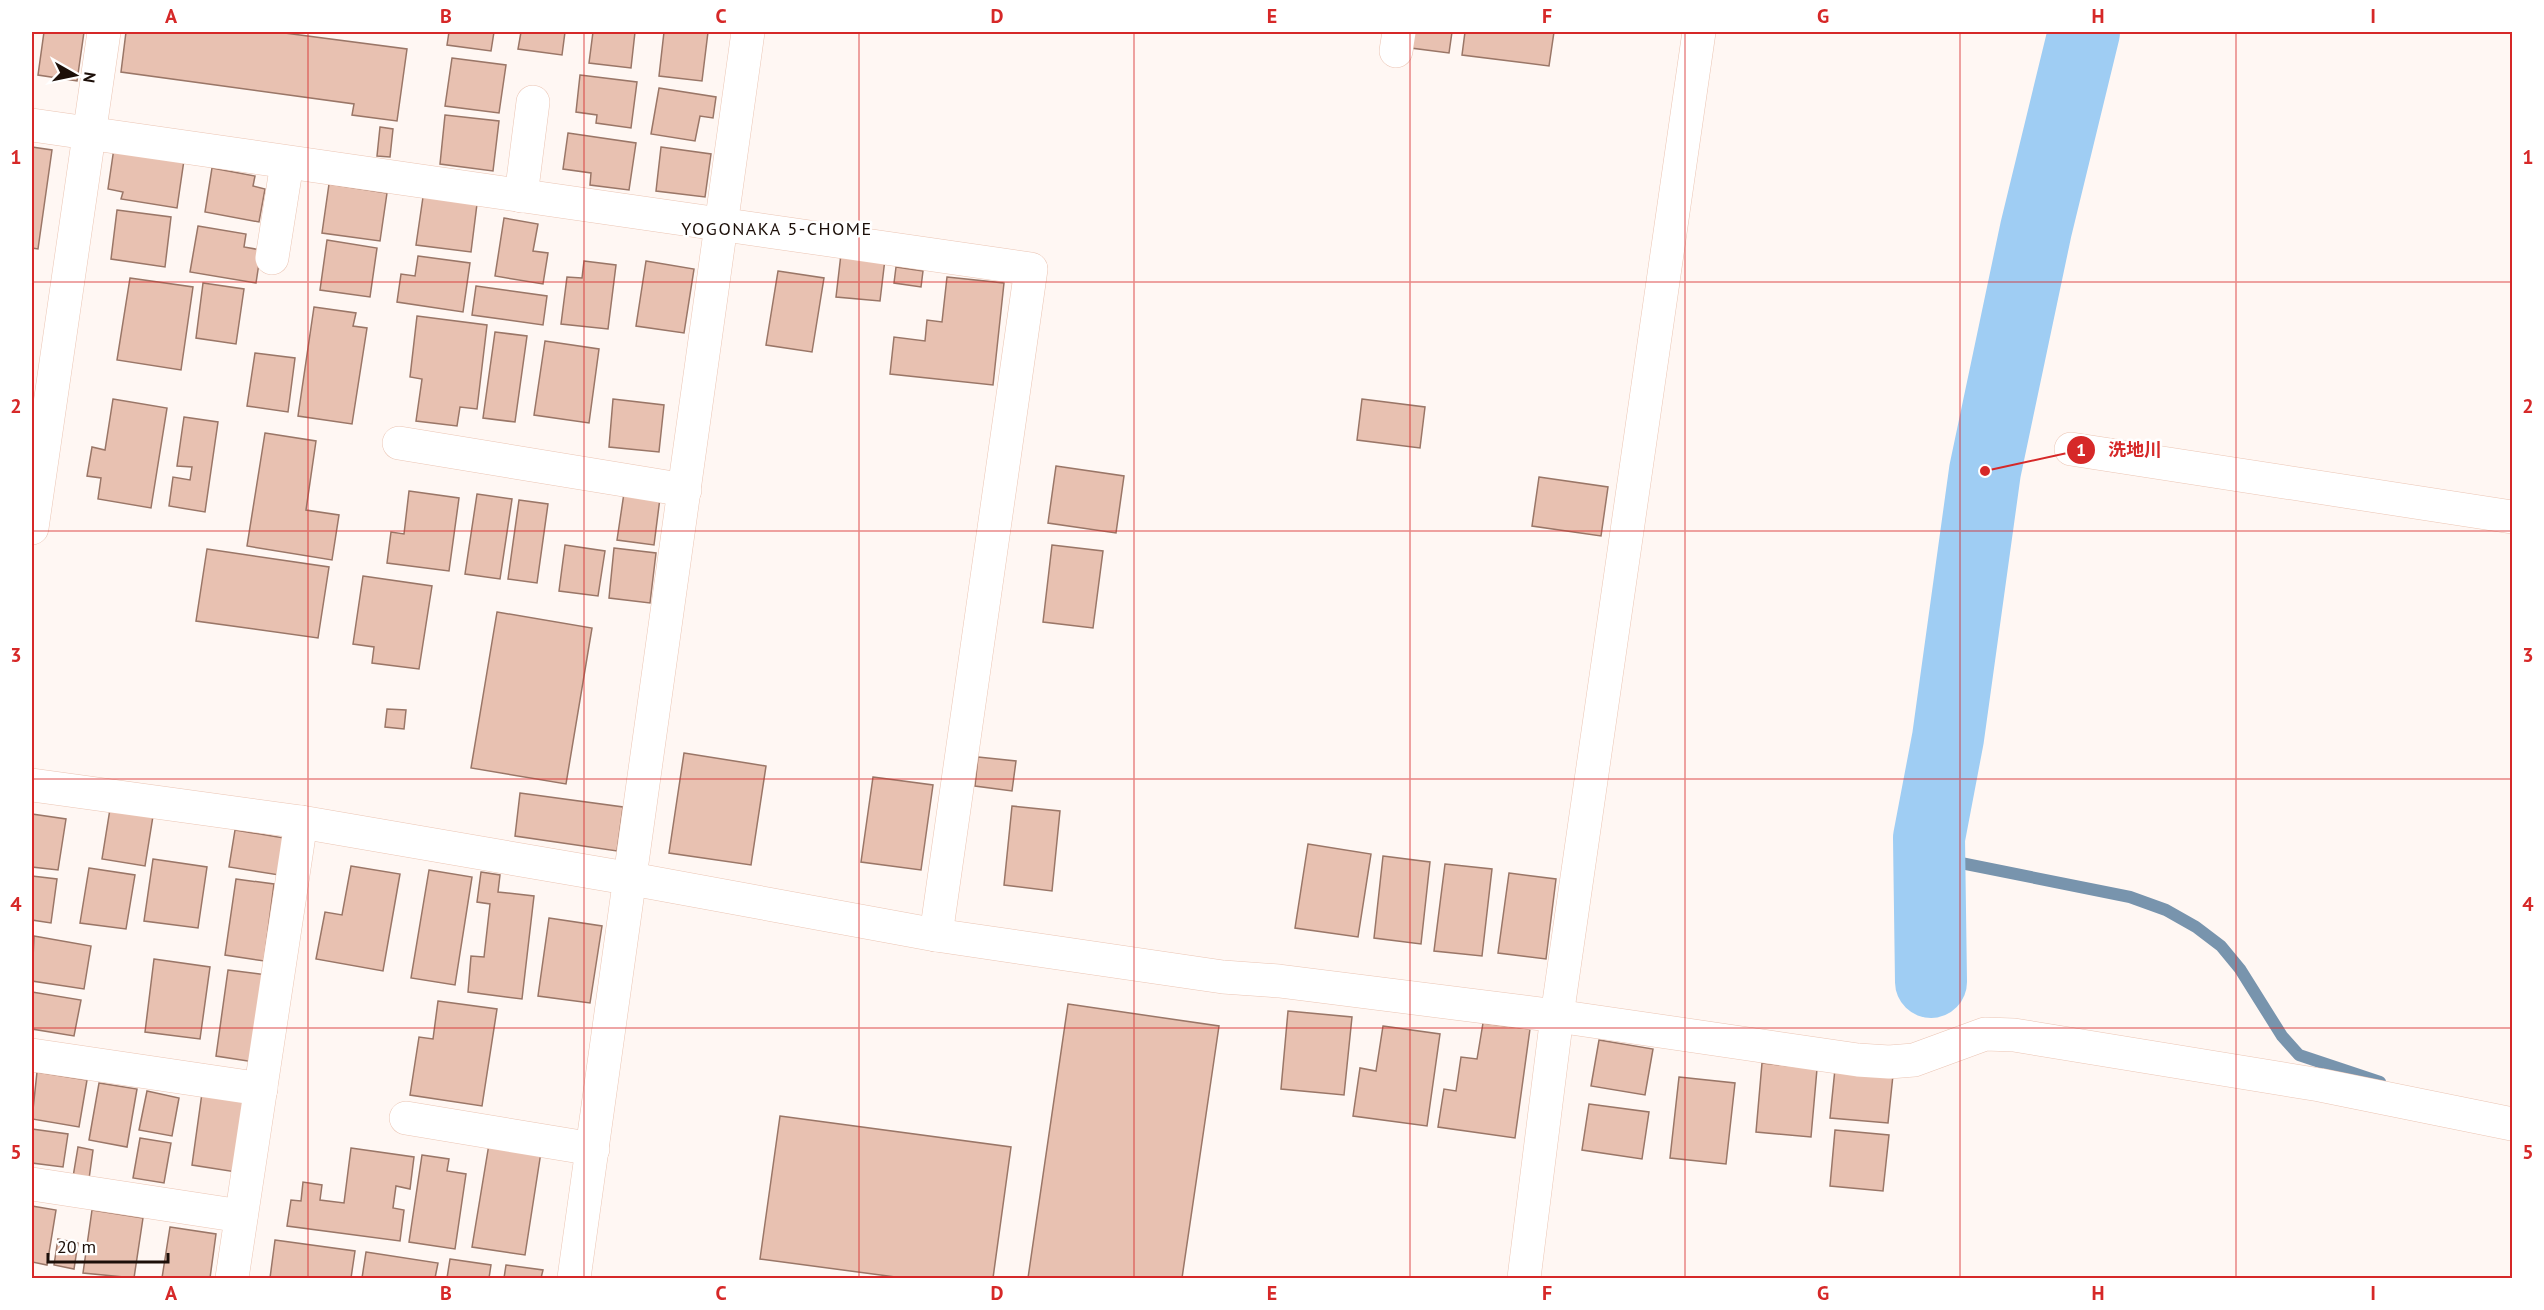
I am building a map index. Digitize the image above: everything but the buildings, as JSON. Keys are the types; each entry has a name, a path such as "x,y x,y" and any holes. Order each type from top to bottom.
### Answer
{"street":[{"path":"32,528 104,32"},
{"path":"574,1278 632,879 748,32"},
{"path":"1524,1278 1557,1016 1699,32"},
{"path":"521,196 533,102"},
{"path":"32,125 88,135 1031,269 936,935"},
{"path":"272,258 287,163"},
{"path":"399,443 685,490"},
{"path":"2072,449 2512,517"},
{"path":"32,785 301,822 632,879 936,935 1223,977 1280,981 1557,1016 1858,1060 1889,1062 1914,1060 1985,1034 2014,1035 2320,1085 2512,1124"},
{"path":"232,1278 301,822"},
{"path":"32,1055 261,1089"},
{"path":"406,1118 593,1149"},
{"path":"32,1184 241,1216"}],"waterway":[{"path":"1931,982 1929,838 1948,738 1985,471 2036,229 2084,32"},
{"path":"1931,857 2130,897 2166,910 2196,927 2221,946 2240,969 2282,1036 2299,1055 2380,1082"}],"place":[{"name":"洗地川","path":"1985,471"}],"district":[{"name":"YOGONAKA 5-CHOME","path":"777,228"}]}
